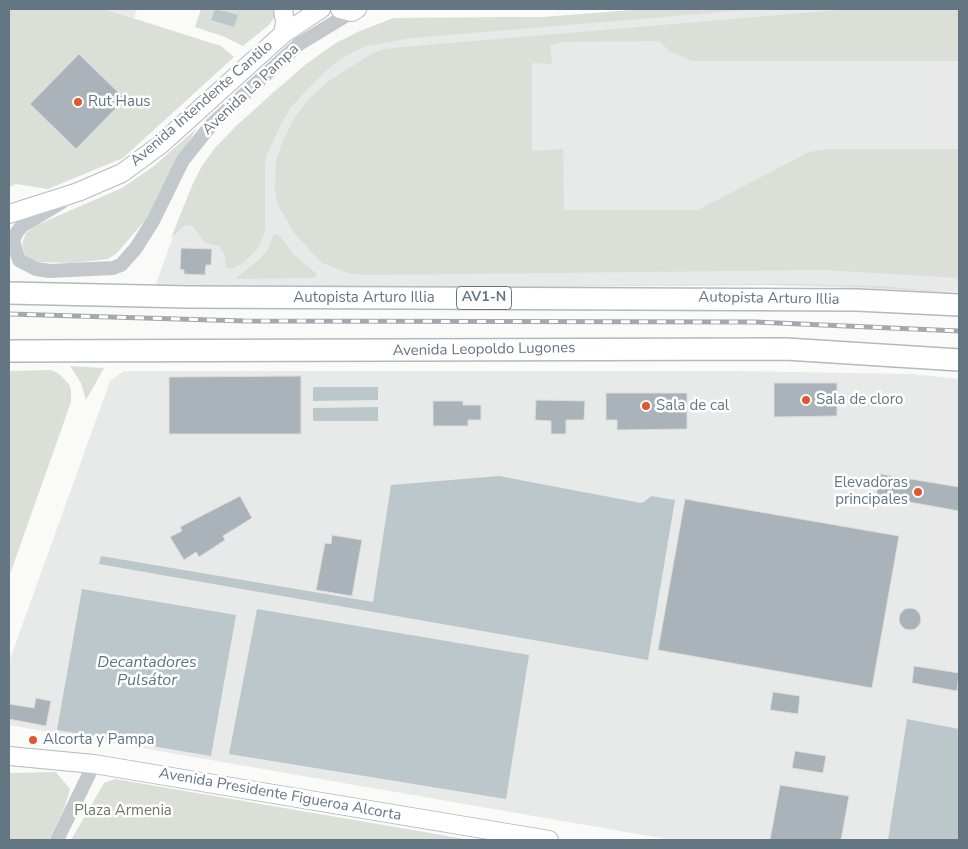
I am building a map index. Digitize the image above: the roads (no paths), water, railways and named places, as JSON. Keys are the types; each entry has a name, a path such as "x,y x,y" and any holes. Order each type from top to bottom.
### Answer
{"highway":[{"name":"Autopista Arturo Illia","path":"9,293 188,298 828,300 959,305"},
{"name":"Avenida Leopoldo Lugones","path":"9,351 786,349 959,360"}],"main road":[{"path":"283,9 285,22 283,34"},
{"name":"Avenida La Pampa","path":"283,34 321,9"},
{"name":"Avenida Intendente Cantilo","path":"9,214 78,192 122,173 145,157 283,34"},
{"name":"Avenida Presidente Figueroa Alcorta","path":"9,756 94,764 550,840"}],"street":[{"name":"Avenida La Pampa","path":"78,192 22,226 17,232 13,241 14,251 19,260 26,266 50,271 74,271 112,268 121,265 136,248 153,221 183,160 212,124 299,44 350,10"},
{"path":"57,840 94,764"}],"water":[{"path":"215,9 238,15 234,27 211,20"},
{"path":"313,387 378,387 378,400 313,401"},
{"path":"378,407 378,421 313,421 313,408"},
{"path":"499,476 641,503 651,496 675,500 648,660 99,564 101,556 373,602 391,485"},
{"name":"Decantadores Pulsátor","path":"82,589 236,615 211,756 57,730"},
{"path":"257,609 529,655 506,799 229,754"},
{"path":"907,719 959,729 959,840 888,840"}],"railway":[{"path":"9,314 245,321 755,322 959,331"}],"place":[{"name":"Rut Haus","path":"78,102"},
{"name":"Sala de cloro","path":"806,400"},
{"name":"Sala de cal","path":"646,406"},
{"name":"Elevadoras principales","path":"918,492"},
{"name":"Alcorta y Pampa","path":"33,740"}],"park label":[{"name":"Plaza Armenia","path":"123,811"}]}
